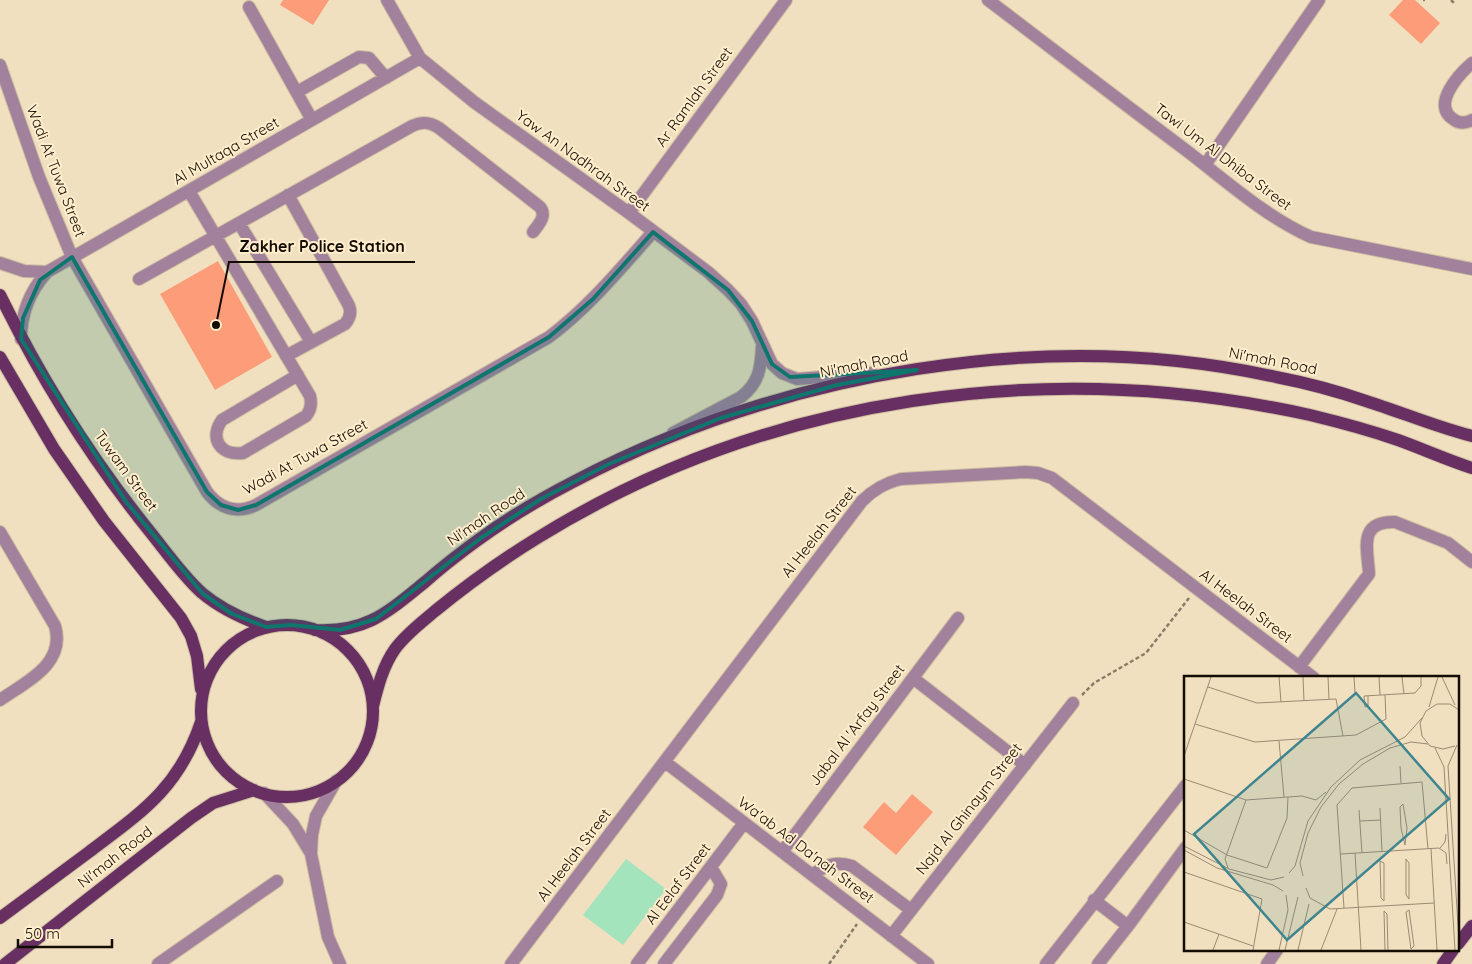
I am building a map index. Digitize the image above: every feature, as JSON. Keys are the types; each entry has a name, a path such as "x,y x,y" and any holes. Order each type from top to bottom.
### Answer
{"main road":[{"name":"Tuwam Street","path":"0,296 22,339 79,433 121,494 190,581 232,614 266,627"},
{"path":"0,357 54,449 104,521 181,618 191,636 201,676 201,722 215,758 232,776 259,792 289,797 302,796 314,792 336,781 354,764 367,742 373,718 367,681 355,659 337,641 315,630 291,625 266,627 243,636 223,652 209,673 202,697"},
{"name":"Ni'mah Road","path":"315,630 352,628 376,619 452,559 511,518 573,482 646,447 698,426 759,406 838,385 917,370 1002,360 1048,357 1121,357 1185,362 1257,373 1320,387 1472,436"},
{"path":"372,706 382,673 404,638 472,582 551,529 625,489 699,457 775,431 853,411 933,397 1015,390 1101,389 1186,394 1270,407 1354,426 1395,439 1472,468"},
{"name":"Ni'mah Road","path":"0,918 154,801 182,765 190,751 201,722"},
{"name":"Ni'mah Road","path":"5,964 191,818 213,803 259,792"},
{"path":"1460,941 1472,926"},
{"path":"1443,964 1452,952"}],"street":[{"name":"Yaw An Nadhrah Street","path":"387,0 420,58 474,102 629,213 708,272 728,290 741,304 752,321 772,364 782,373 797,379 917,370"},
{"name":"Ar Ramlah Street","path":"629,213 786,0"},
{"name":"Tawi Um Al Dhiba Street","path":"988,0 1277,219 1311,237 1472,269"},
{"path":"1205,165 1319,0"},
{"path":"249,7 312,120"},
{"path":"297,92 359,57 369,58 386,78"},
{"name":"Al Multaqa Street","path":"22,339 23,318 27,303 34,288 47,272 420,58"},
{"path":"1472,63 1448,92 1444,102 1447,114 1451,118 1462,122 1472,120"},
{"name":"Wadi At Tuwa Street","path":"0,65 38,177 72,257 208,492 221,505 238,510 248,509 256,505 549,337 593,299 653,232"},
{"path":"139,280 412,126 426,122 439,128 540,207 544,213 533,232"},
{"path":"189,191 298,375 310,396 311,402 311,407 306,416 243,453 235,454 221,448 216,434 222,420 298,375"},
{"path":"286,356 345,324 351,311 288,196"},
{"path":"239,223 311,342"},
{"path":"0,263 24,271 47,272"},
{"name":"Yaw An Nadhrah Street","path":"646,447 749,391 755,384 759,374 762,346"},
{"name":"Al Heelah Street","path":"511,964 862,501 877,487 887,483 901,479 1025,472 1038,473 1052,478 1311,676"},
{"path":"1300,667 1369,574 1366,551 1367,537 1376,526 1395,522 1448,543 1472,562"},
{"path":"0,532 55,626 58,640 54,654 45,668 0,700"},
{"name":"Jabal Al 'Arfay Street","path":"782,852 958,618"},
{"path":"913,678 1025,765"},
{"name":"Najd Al Ghinaym Street","path":"891,936 1073,703"},
{"name":"Wa'ab Ad Da'nah Street","path":"665,762 928,964"},
{"path":"336,781 316,816 311,854 328,937 340,964"},
{"path":"1046,964 1094,900 1184,788"},
{"path":"259,792 293,824 311,854"},
{"name":"Al Eelaf Street","path":"638,964 744,823"},
{"path":"1098,964 1184,850"},
{"path":"812,875 833,863 852,866 911,910"},
{"path":"664,964 717,895 721,884 711,867"},
{"path":"158,964 277,881"},
{"path":"1094,900 1128,926"},
{"path":"1267,964 1276,952"}],"path":[{"path":"1451,0 1453,2 1455,0"},
{"path":"1073,703 1094,683 1146,653 1197,589"},
{"path":"829,964 863,914"}],"highlighted area":[{"path":"653,232 728,290 752,321 772,364 790,377 917,370 837,385 721,418 609,464 541,499 481,538 376,619 340,630 291,625 266,627 232,614 203,594 126,502 21,339 23,318 40,280 72,257 207,492 221,505 238,510 256,505 549,337 593,299"}],"green space":[{"path":"626,859 666,889 623,945 583,915"}],"building":[{"path":"283,0 329,0 313,25 280,5"},
{"path":"1403,0 1415,0 1440,23 1421,44 1389,15"},
{"path":"218,261 272,357 215,390 160,294"},
{"path":"912,794 933,812 896,855 863,827 884,802 896,813"}],"place":[{"name":"Zakher Police Station","path":"216,325"}]}
